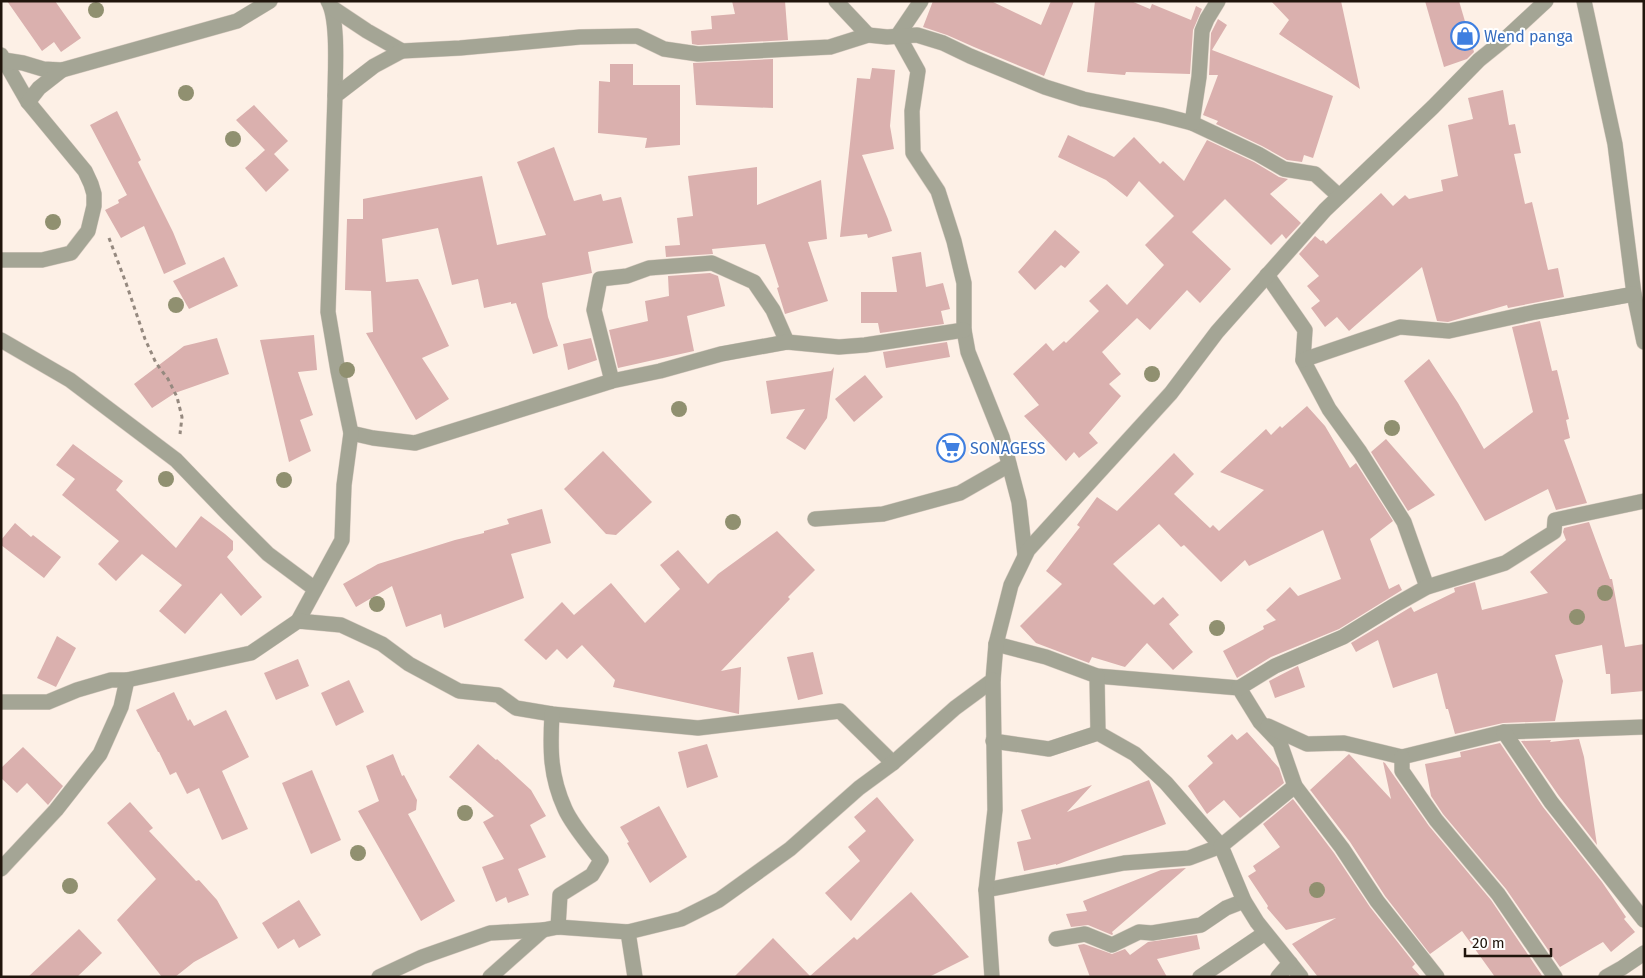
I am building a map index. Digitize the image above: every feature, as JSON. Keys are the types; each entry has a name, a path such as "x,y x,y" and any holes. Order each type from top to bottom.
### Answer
{"street":[{"path":"3,58 43,69 62,70 237,21 270,1"},
{"path":"836,1 868,35"},
{"path":"898,35 921,1"},
{"path":"1192,123 1199,76 1202,31 1218,1"},
{"path":"992,977 986,890 995,810 993,680 996,644 1011,585 1028,550 1171,393 1217,332 1307,229 1479,60 1546,1"},
{"path":"1584,1 1615,144 1634,294 1644,342"},
{"path":"330,4 367,31 402,51"},
{"path":"1,702 48,702 77,690 111,680 127,680 251,652 298,621 342,540 344,485 351,433 328,312 336,42 330,4"},
{"path":"335,96 374,66 402,51 460,48 580,37 637,36 664,49 698,54 830,47 868,35 887,37 916,35 943,43 1045,87 1083,99 1154,113 1192,123 1258,154 1284,169 1315,174 1340,196"},
{"path":"898,35 918,71 912,111 913,153 938,192 954,242 964,283 964,330 968,352 1002,437 1019,502 1025,556"},
{"path":"1,260 42,260 70,253 88,231 94,206 94,194 85,171 28,102 3,58"},
{"path":"28,102 39,88 62,70"},
{"path":"612,381 594,310 600,278 627,276 649,268 712,262 754,282 773,310 787,342"},
{"path":"1267,275 1305,330 1302,360 1329,409 1360,452 1404,522 1427,587"},
{"path":"1302,360 1400,327 1449,331 1535,312 1634,294"},
{"path":"351,433 373,438 415,443 612,381 660,371 721,354 787,342 839,347 865,345 964,330"},
{"path":"1,340 70,380 176,460 268,554 315,589"},
{"path":"815,519 883,514 960,493 1009,465"},
{"path":"996,644 1046,657 1096,676 1239,688 1275,666 1343,637 1427,587 1504,563 1554,532 1555,520 1644,501"},
{"path":"298,621 340,625 382,644 409,664 459,691 498,696 516,708 552,714 698,728 840,711 893,763"},
{"path":"1096,676 1098,733"},
{"path":"1,869 56,810 100,754 121,707 127,680"},
{"path":"379,977 422,957 490,933 542,930 558,927 628,932 681,919 719,900 790,849 859,788 893,763 955,708 993,680"},
{"path":"1239,688 1260,722 1280,743 1295,786 1342,848 1377,901 1437,977"},
{"path":"552,714 550,743 552,771 566,810 601,860 592,875 560,895 558,927"},
{"path":"1260,722 1307,744 1344,743 1402,757 1504,732 1644,728"},
{"path":"1504,732 1551,802 1644,920"},
{"path":"994,741 1049,749 1098,733 1135,754 1160,777 1220,846 1244,901 1265,932 1301,977"},
{"path":"1402,757 1402,771 1436,820 1498,894 1555,977"},
{"path":"986,890 1124,863 1189,858 1220,846 1295,786"},
{"path":"1056,939 1085,934 1112,945 1139,932 1152,933 1201,925 1226,908 1244,901"},
{"path":"490,977 542,930"},
{"path":"628,932 635,977"},
{"path":"1200,977 1265,932"},
{"path":"1606,977 1644,953"},
{"path":"1278,977 1290,963"}],"path":[{"path":"94,206 114,249 145,339 156,363 168,379 177,397 182,417 176,460"}],"building":[{"path":"7,1 55,1 81,38 61,52 54,42 42,51"},
{"path":"732,1 785,1 788,40 692,44 691,31 712,29 711,16 735,14"},
{"path":"933,1 991,1 1041,25 1051,1 1074,1 1044,76 947,35 923,27"},
{"path":"1095,1 1131,1 1150,9 1152,4 1191,20 1196,6 1202,9 1193,30 1190,74 1126,72 1125,75 1087,72"},
{"path":"1271,1 1341,1 1360,89 1279,34 1289,20"},
{"path":"1425,1 1459,1 1474,52 1467,59 1444,67"},
{"path":"1218,19 1227,25 1212,50 1333,96 1313,158 1304,155 1302,162 1287,160 1216,124 1218,121 1203,115 1218,75 1209,75 1211,33"},
{"path":"773,59 773,108 696,105 693,63"},
{"path":"610,64 633,64 633,85 680,85 680,145 645,148 647,138 598,133 599,81 610,82"},
{"path":"872,68 895,70 890,126 894,149 862,155 892,231 868,238 867,234 840,237 857,78 870,79"},
{"path":"1503,90 1509,125 1515,124 1521,153 1514,154 1525,204 1532,202 1548,270 1558,268 1564,297 1508,308 1507,305 1448,322 1437,321 1422,267 1349,331 1337,317 1325,327 1311,308 1320,301 1307,286 1319,276 1299,254 1315,236 1326,244 1381,193 1393,206 1405,195 1409,199 1443,191 1441,180 1458,176 1448,125 1473,119 1468,98"},
{"path":"254,105 288,141 274,154 289,170 266,192 245,168 265,150 236,120"},
{"path":"117,111 141,160 138,162 173,232 186,264 164,274 144,226 121,238 105,210 119,203 118,200 127,195 90,125"},
{"path":"1068,135 1114,157 1134,137 1160,164 1163,161 1184,181 1207,140 1254,162 1279,177 1288,179 1270,194 1301,223 1286,239 1282,234 1271,245 1225,199 1192,232 1231,269 1200,303 1187,290 1150,330 1137,318 1102,352 1121,374 1109,384 1121,396 1089,433 1098,443 1079,458 1074,452 1066,461 1024,416 1039,405 1013,374 1046,343 1053,351 1064,341 1066,343 1099,311 1089,301 1107,284 1127,305 1164,265 1145,245 1174,216 1139,181 1127,197 1106,180 1058,157"},
{"path":"554,147 574,201 601,194 603,201 621,197 633,243 588,252 592,273 542,283 548,317 558,346 533,354 516,303 511,304 511,302 484,308 478,279 452,285 438,228 382,239 386,282 418,279 449,346 422,358 449,399 416,420 366,333 373,332 371,291 345,290 347,219 363,219 363,199 482,176 497,245 546,235 517,162"},
{"path":"757,167 757,205 821,180 827,239 808,242 828,301 785,314 777,288 779,287 765,244 712,249 713,254 666,257 665,246 680,245 677,218 693,216 688,176"},
{"path":"1055,230 1080,252 1065,268 1061,265 1035,290 1018,272"},
{"path":"921,252 926,287 943,283 950,309 941,311 944,324 880,333 878,323 861,323 861,292 897,292 892,257"},
{"path":"224,257 238,286 189,309 173,281"},
{"path":"710,273 718,276 725,306 687,316 694,351 618,368 609,330 648,321 645,301 669,296 668,276"},
{"path":"1540,321 1552,371 1557,370 1569,419 1566,420 1570,438 1564,440 1587,503 1556,510 1548,489 1485,521 1404,381 1429,359 1458,403 1484,449 1533,412 1512,327"},
{"path":"314,335 317,370 298,372 313,415 300,420 311,451 289,462 260,340"},
{"path":"217,338 229,374 175,393 152,408 134,384 184,346"},
{"path":"591,338 597,360 568,370 563,344"},
{"path":"947,342 950,357 886,368 883,352"},
{"path":"834,367 827,418 805,450 786,438 805,409 771,414 766,381 831,371"},
{"path":"865,375 883,397 854,422 835,399"},
{"path":"1307,406 1325,426 1350,468 1356,463 1393,521 1370,539 1389,589 1399,584 1402,590 1339,629 1271,657 1237,678 1223,651 1264,629 1263,626 1276,620 1266,610 1290,587 1298,596 1341,579 1323,530 1249,566 1245,560 1221,582 1184,545 1181,547 1159,524 1113,564 1154,605 1163,597 1179,615 1169,624 1193,652 1173,670 1147,643 1125,667 1092,657 1089,663 1036,643 1020,626 1062,584 1046,571 1080,527 1077,525 1097,497 1117,511 1174,453 1194,474 1174,494 1210,528 1213,525 1219,531 1264,490 1220,472 1266,429 1271,435"},
{"path":"1386,439 1435,495 1408,511 1371,452"},
{"path":"73,444 123,481 116,490 176,548 201,516 225,534 233,541 233,550 227,557 262,597 241,616 221,593 185,634 159,611 182,585 142,554 116,581 98,564 119,541 62,495 75,479 56,465"},
{"path":"603,451 652,502 616,535 606,534 564,489"},
{"path":"542,509 551,543 511,554 524,598 444,628 441,614 406,627 392,586 356,607 343,584 378,564 484,533 484,531 509,524 507,519"},
{"path":"1589,522 1610,579 1612,579 1625,647 1644,644 1644,691 1611,694 1610,674 1606,674 1602,645 1555,655 1563,681 1555,721 1503,723 1455,734 1448,709 1446,709 1437,673 1393,688 1378,640 1356,652 1351,643 1411,607 1414,612 1455,592 1454,588 1475,582 1482,610 1548,593 1530,572 1566,540 1563,532 1564,528"},
{"path":"15,523 31,537 33,535 61,557 44,578 1,545 1,540"},
{"path":"777,531 815,570 721,671 741,667 739,714 613,687 615,680 582,645 567,659 557,649 546,660 524,640 562,602 574,615 611,583 645,623 680,589 660,565 678,550 708,584 718,574"},
{"path":"57,636 76,648 56,687 37,678"},
{"path":"813,652 823,694 798,700 787,657"},
{"path":"298,659 309,686 276,700 264,673"},
{"path":"1298,666 1305,687 1275,698 1269,681"},
{"path":"349,680 364,712 336,726 321,693"},
{"path":"174,692 188,721 190,719 194,726 226,710 249,757 222,771 248,829 222,840 199,788 187,794 176,772 170,775 136,710"},
{"path":"1247,732 1279,768 1284,783 1240,818 1224,800 1207,814 1188,786 1213,763 1207,756 1232,734 1237,740"},
{"path":"1579,739 1584,757 1597,845 1559,796 1521,741 1551,740 1550,742"},
{"path":"1500,743 1543,807 1602,882 1626,917 1624,919 1635,932 1611,952 1603,942 1560,967 1506,889 1443,814 1431,796 1425,764 1461,757 1460,752"},
{"path":"478,744 531,790 546,816 530,825 546,857 518,869 529,895 508,903 506,897 496,902 482,867 504,859 483,822 494,816 449,777"},
{"path":"707,744 718,777 687,788 678,752"},
{"path":"23,747 63,786 48,805 27,783 17,793 1,778 1,768"},
{"path":"393,754 402,776 404,775 417,800 416,810 408,814 455,901 421,921 358,811 379,801 366,766"},
{"path":"1349,754 1391,799 1383,762 1385,763 1429,826 1491,900 1543,977 1495,977 1462,931 1430,954 1385,896 1350,842 1310,790"},
{"path":"312,770 341,840 311,854 282,783"},
{"path":"1149,780 1166,824 1056,865 1024,871 1017,842 1031,839 1021,810 1092,785 1067,812"},
{"path":"877,797 914,840 851,921 825,893 860,861 848,847 866,831 854,817"},
{"path":"1293,799 1334,853 1370,907 1415,964 1412,967 1421,977 1318,977 1292,944 1336,918 1286,930 1267,908 1268,906 1248,876 1256,871 1253,866 1280,847 1263,824"},
{"path":"130,802 153,828 149,831 196,881 199,880 217,900 238,938 194,962 175,977 162,977 117,920 156,879 107,823"},
{"path":"659,806 687,857 650,883 620,827"},
{"path":"1186,868 1112,932 1112,935 1088,925 1071,927 1066,914 1087,911 1083,901 1161,870"},
{"path":"911,892 969,957 929,977 734,977 773,938 810,976 854,937 857,940"},
{"path":"299,900 321,935 299,948 294,939 278,949 262,923"},
{"path":"79,929 102,953 77,977 28,977"},
{"path":"1197,935 1200,949 1157,959 1167,977 1090,977 1078,945 1084,944 1112,954 1125,949 1130,955 1148,942"}],"place":[{"name":"Wend panga","path":"1465,36"},
{"name":"SONAGESS","path":"951,448"}]}
